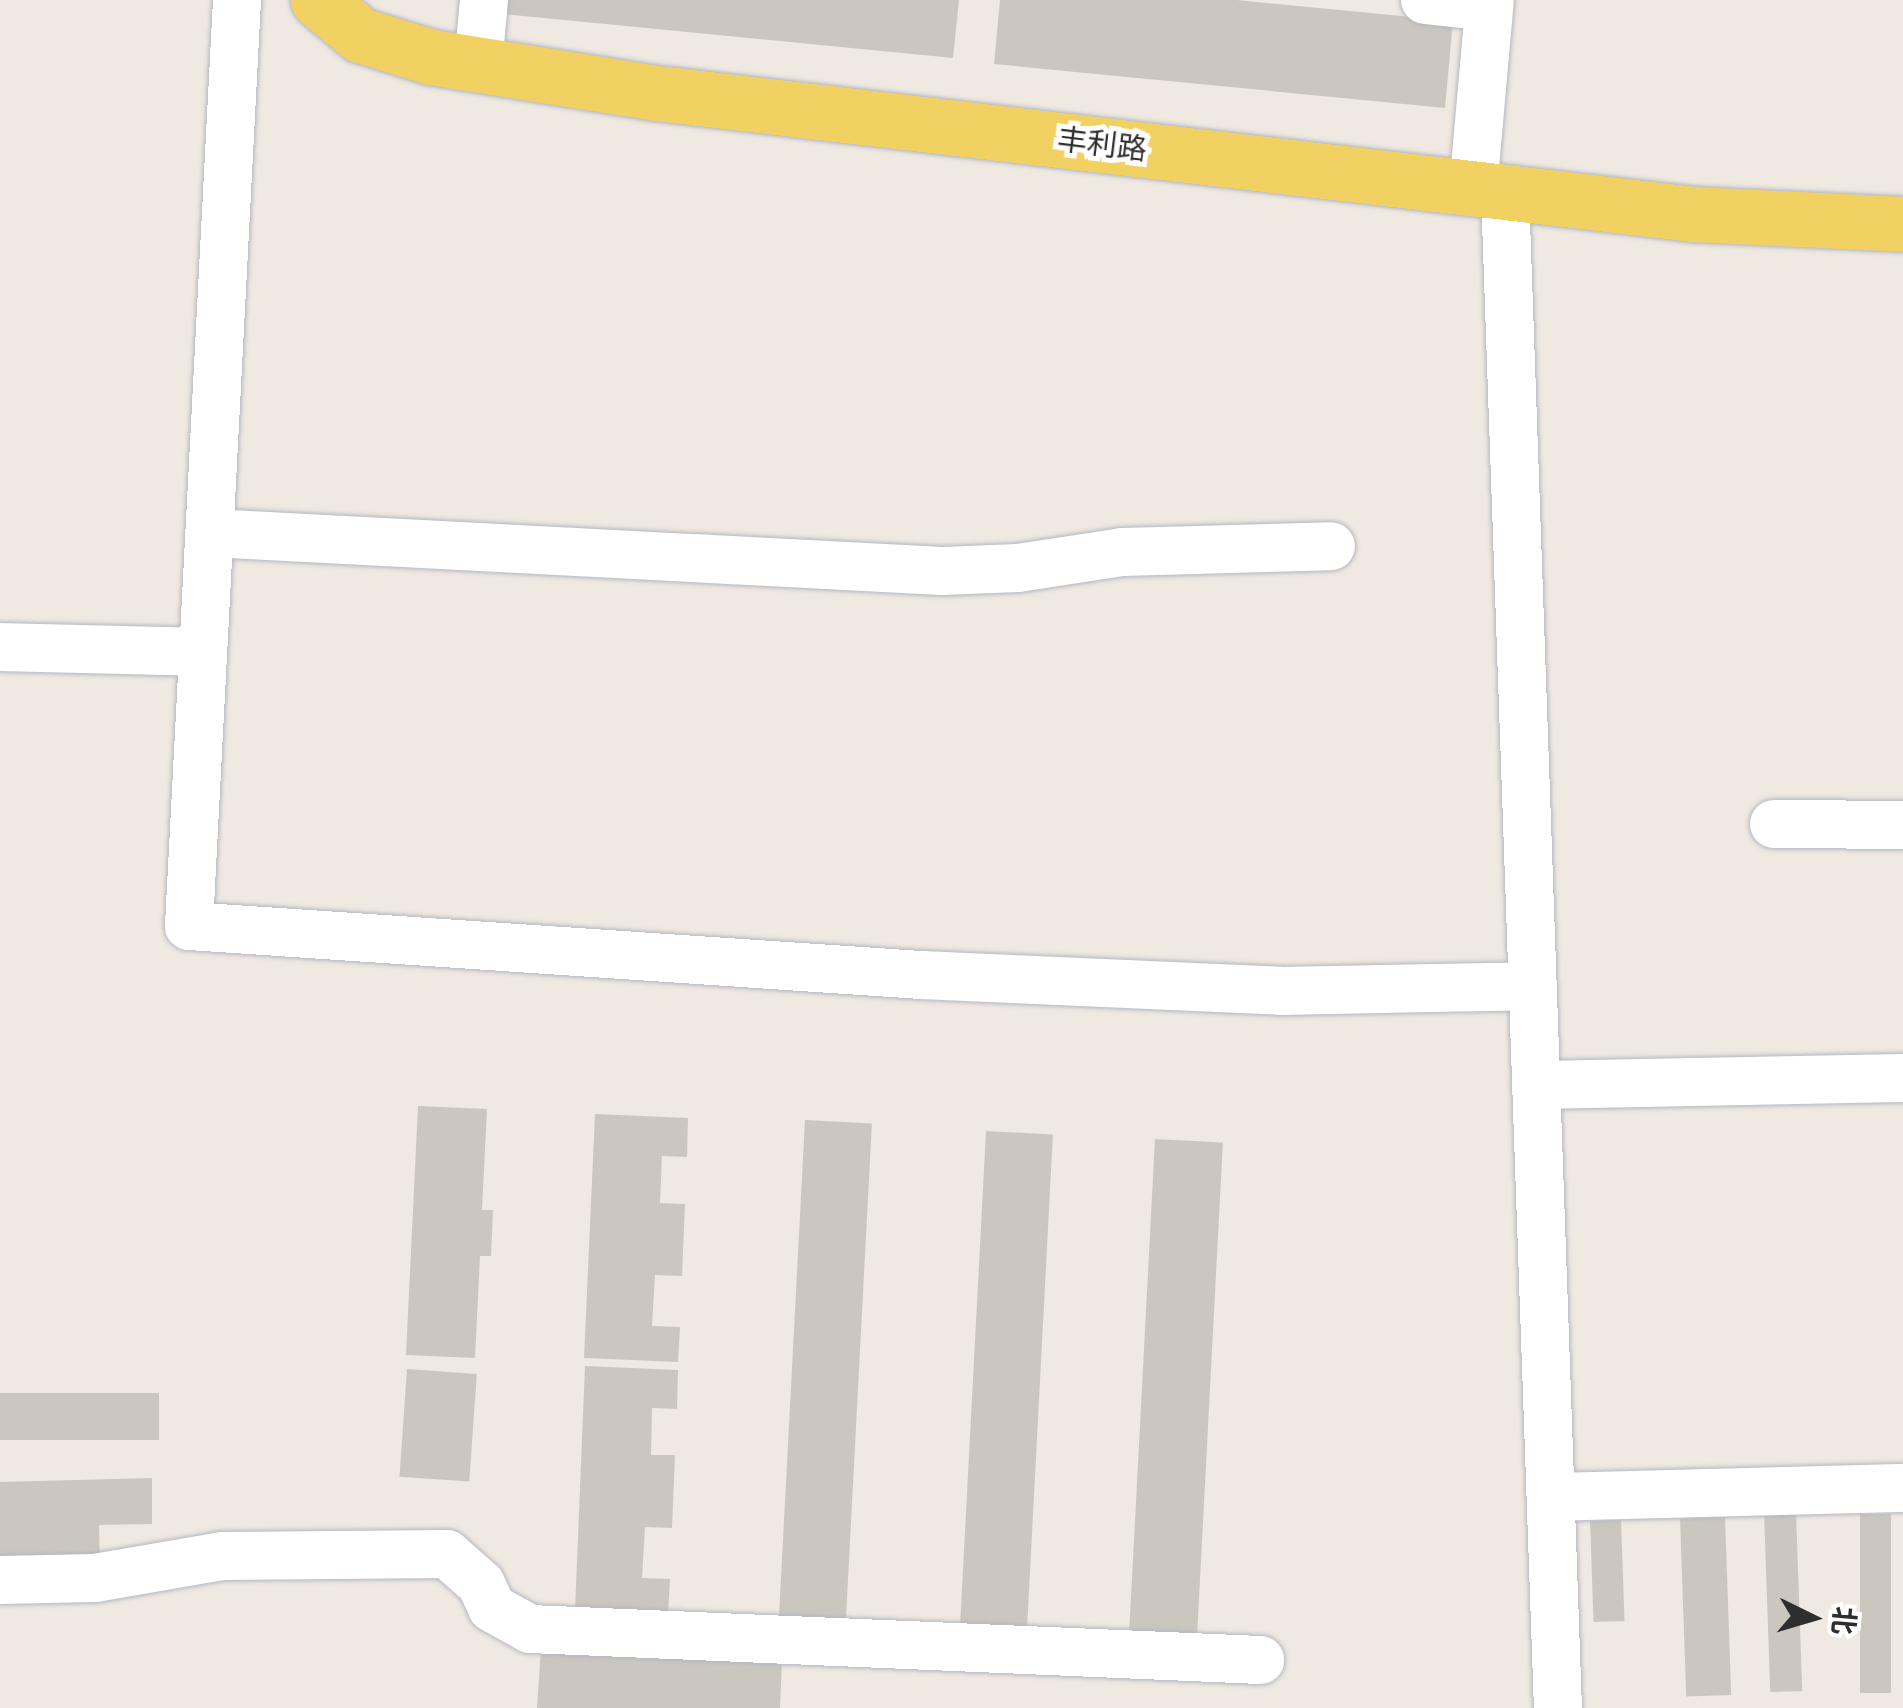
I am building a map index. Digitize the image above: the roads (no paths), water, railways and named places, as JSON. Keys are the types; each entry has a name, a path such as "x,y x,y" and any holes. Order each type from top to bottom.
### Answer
{"main road":[{"name":"丰利路","path":"318,0 360,35 478,66 656,93 1694,214 1903,224"}],"street":[{"path":"237,0 189,926 959,977 1281,991 1532,986"},
{"path":"478,66 484,0"},
{"path":"1425,0 1489,3 1489,190 1532,986 1558,1708"},
{"path":"210,532 942,571 1018,568 1122,552 1330,546"},
{"path":"0,647 203,652"},
{"path":"1774,824 1903,825"},
{"path":"1536,1085 1903,1078"},
{"path":"1551,1497 1903,1488"},
{"path":"0,1580 95,1578 223,1556 447,1554 481,1584 492,1608 530,1629 1260,1660"}]}
